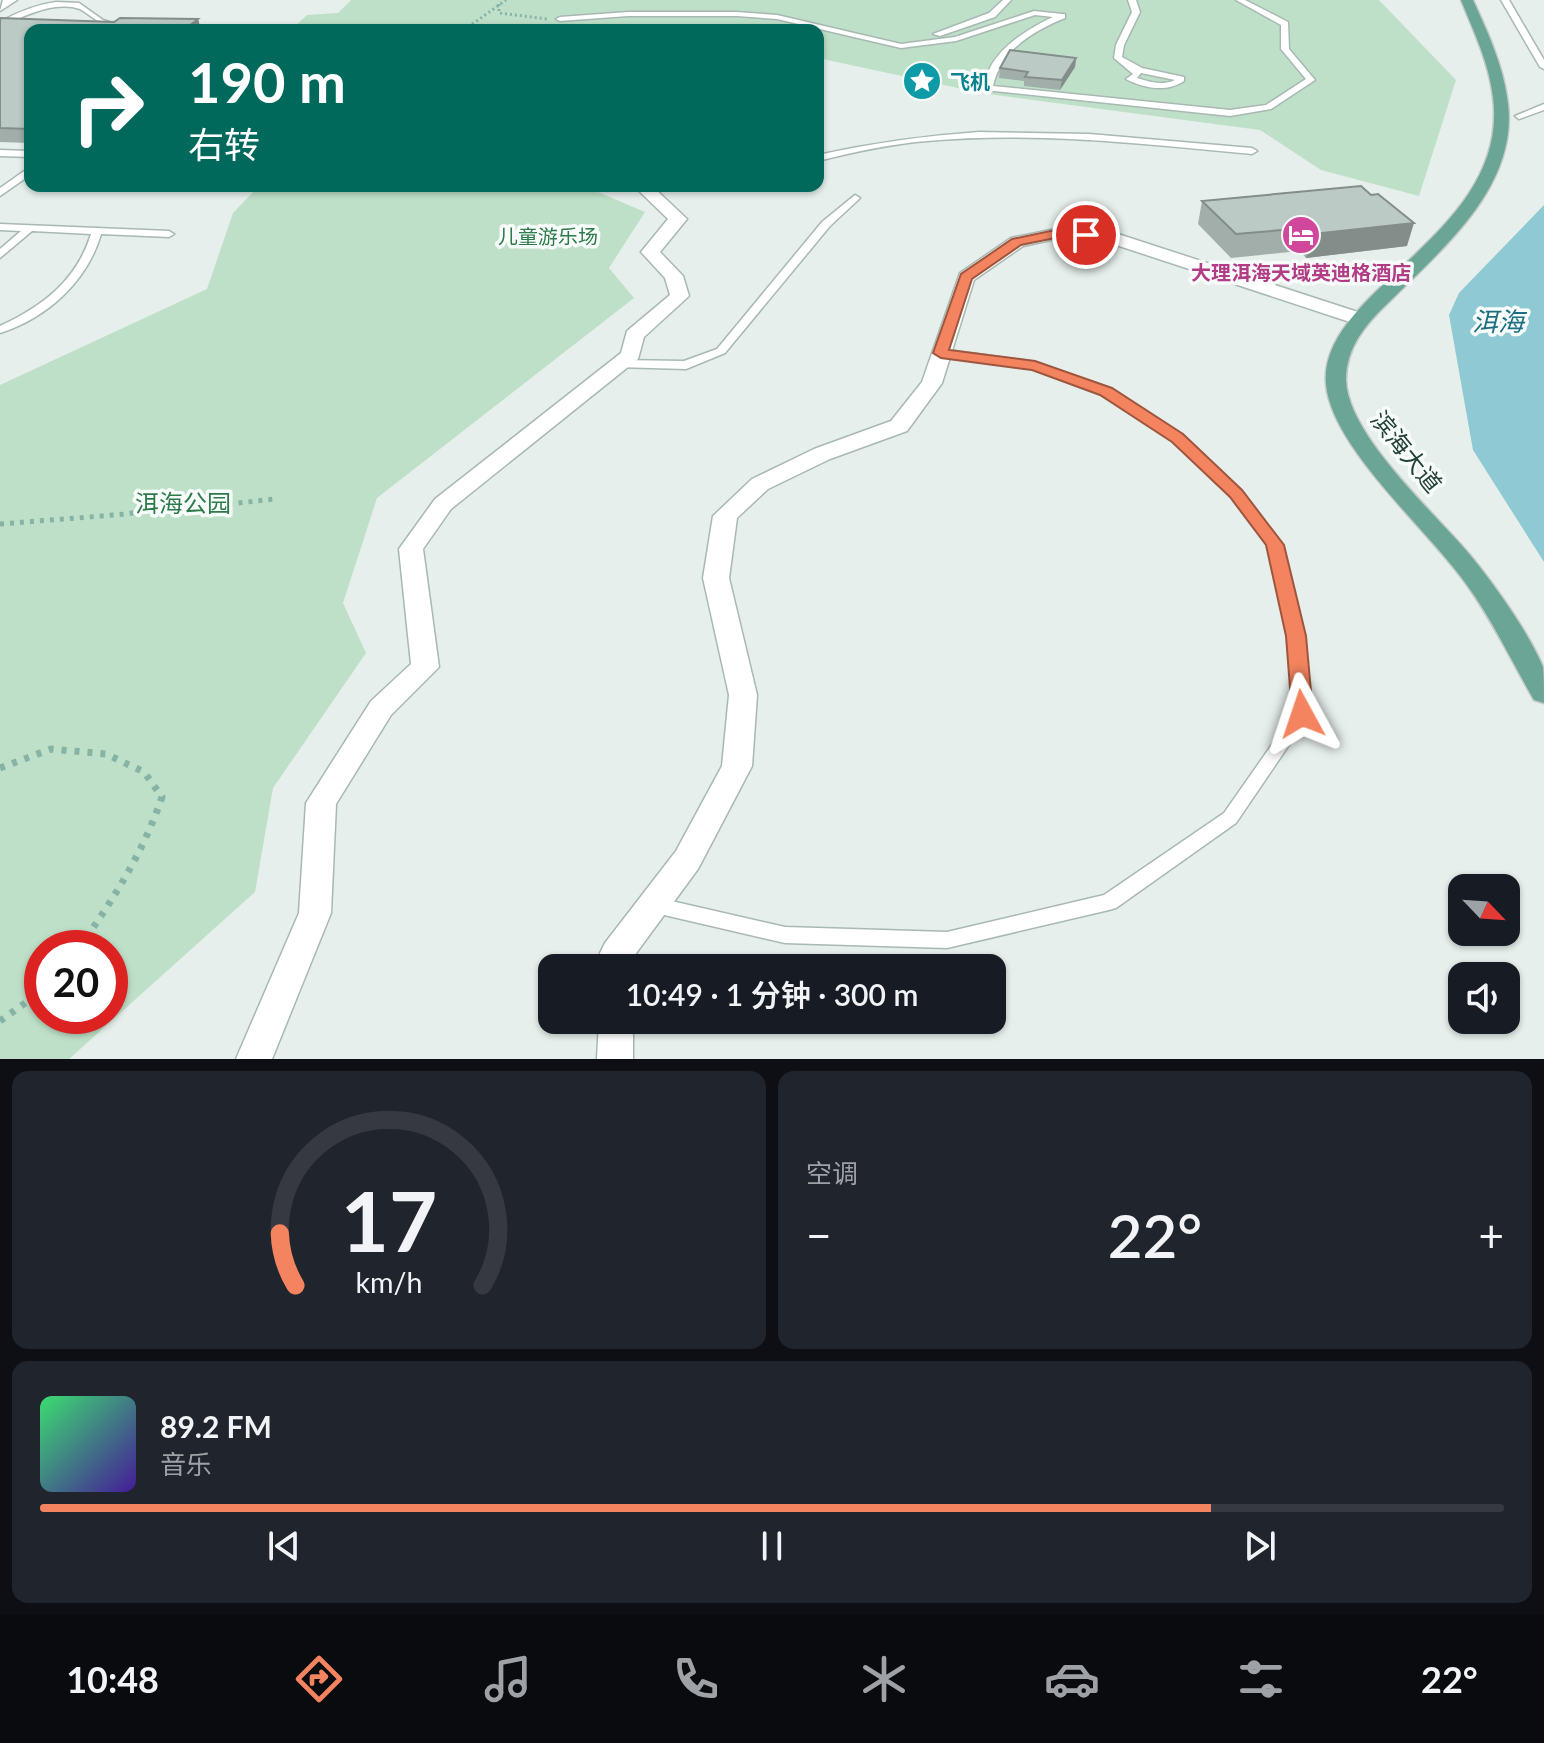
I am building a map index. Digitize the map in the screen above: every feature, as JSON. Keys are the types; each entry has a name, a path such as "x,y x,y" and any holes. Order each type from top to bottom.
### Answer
{"main road":[{"name":"滨海大道","path":"1467,0 1492,40 1514,92 1519,116 1516,143 1497,184 1467,219 1360,319 1339,353 1336,367 1338,394 1347,418 1375,461 1435,527 1477,580 1544,693"}],"street":[{"path":"0,7 11,0"},
{"path":"254,1059 315,913 321,803 381,708 425,667 411,549 443,504 631,355 634,335 680,296 674,276 650,252 678,219 656,192"},
{"path":"617,954 687,860 737,766 743,695 716,578 725,516 760,484 822,454 899,426 932,383 966,277 1017,242 1060,233 1112,238 1360,319"},
{"path":"615,1059 616,1034"}],"lane":[{"path":"879,40 943,34 992,15 1007,0"},
{"path":"1132,0 1136,12 1120,45 1118,58 1138,74 1130,79 1154,85"},
{"path":"824,28 901,46 956,39 1034,13 1062,16 1041,25 1007,51 990,74 988,88 1230,113 1268,107 1311,80 1285,49 1285,24 1240,0"},
{"path":"1505,0 1544,67"},
{"path":"0,25 36,3 77,5 98,23 105,24"},
{"path":"560,19 628,14 737,14 777,17 808,24"},
{"path":"1116,102 1120,94 1132,89 1174,85 1181,79 1163,73 1133,70"},
{"path":"1519,116 1544,107"},
{"path":"824,156 859,147 954,135 1044,135 1252,151"},
{"path":"0,153 24,154"},
{"path":"0,193 24,175"},
{"path":"620,364 686,365 721,351 826,224 855,198"},
{"path":"0,227 169,234"},
{"path":"0,255 30,228"},
{"path":"0,330 33,314 70,284 86,263 97,231"},
{"path":"654,905 785,935 947,940 1109,902 1230,818 1302,714 1296,636 1275,545 1236,494 1178,438 1106,392 1035,366 941,353"}],"path":[{"path":"472,24 506,0"},
{"path":"499,4 499,13 560,19"},
{"path":"0,524 127,514 175,505 203,507 274,499"},
{"path":"0,768 51,749 106,754 144,772 162,797 150,836 92,930"},
{"path":"0,1021 24,1004"}],"green space":[{"path":"351,0 1379,0 1456,80 1419,196 1321,170 1260,130 981,93 824,59 824,24 297,24 307,15 338,13"},
{"name":"洱海公园","path":"253,192 598,192 645,212 609,268 634,298 377,498 343,603 366,653 273,788 255,892 128,1006 128,930 24,930 24,1034 97,1034 69,1059 0,1059 0,385 207,289 233,213"}],"water":[{"name":"洱海","path":"1544,205 1544,562 1473,450 1449,315 1459,293"}],"building":[{"path":"0,18 114,22 120,18 198,19 192,24 24,24 24,129 0,128"},
{"path":"1010,50 1076,58 1062,80 1025,77 1028,72 1000,68"},
{"path":"1361,186 1371,195 1378,194 1414,223 1313,234 1306,228 1236,234 1202,201"}],"place":[{"name":"飞机","path":"922,81"},
{"name":"大理洱海天域英迪格酒店","path":"1301,235"}],"route":[{"path":"1086,235 1060,233 1017,242 966,277 941,353 1035,366 1106,392 1178,438 1236,494 1275,545 1296,636 1302,714"}],"park label":[{"name":"儿童游乐场","path":"548,236"}]}
